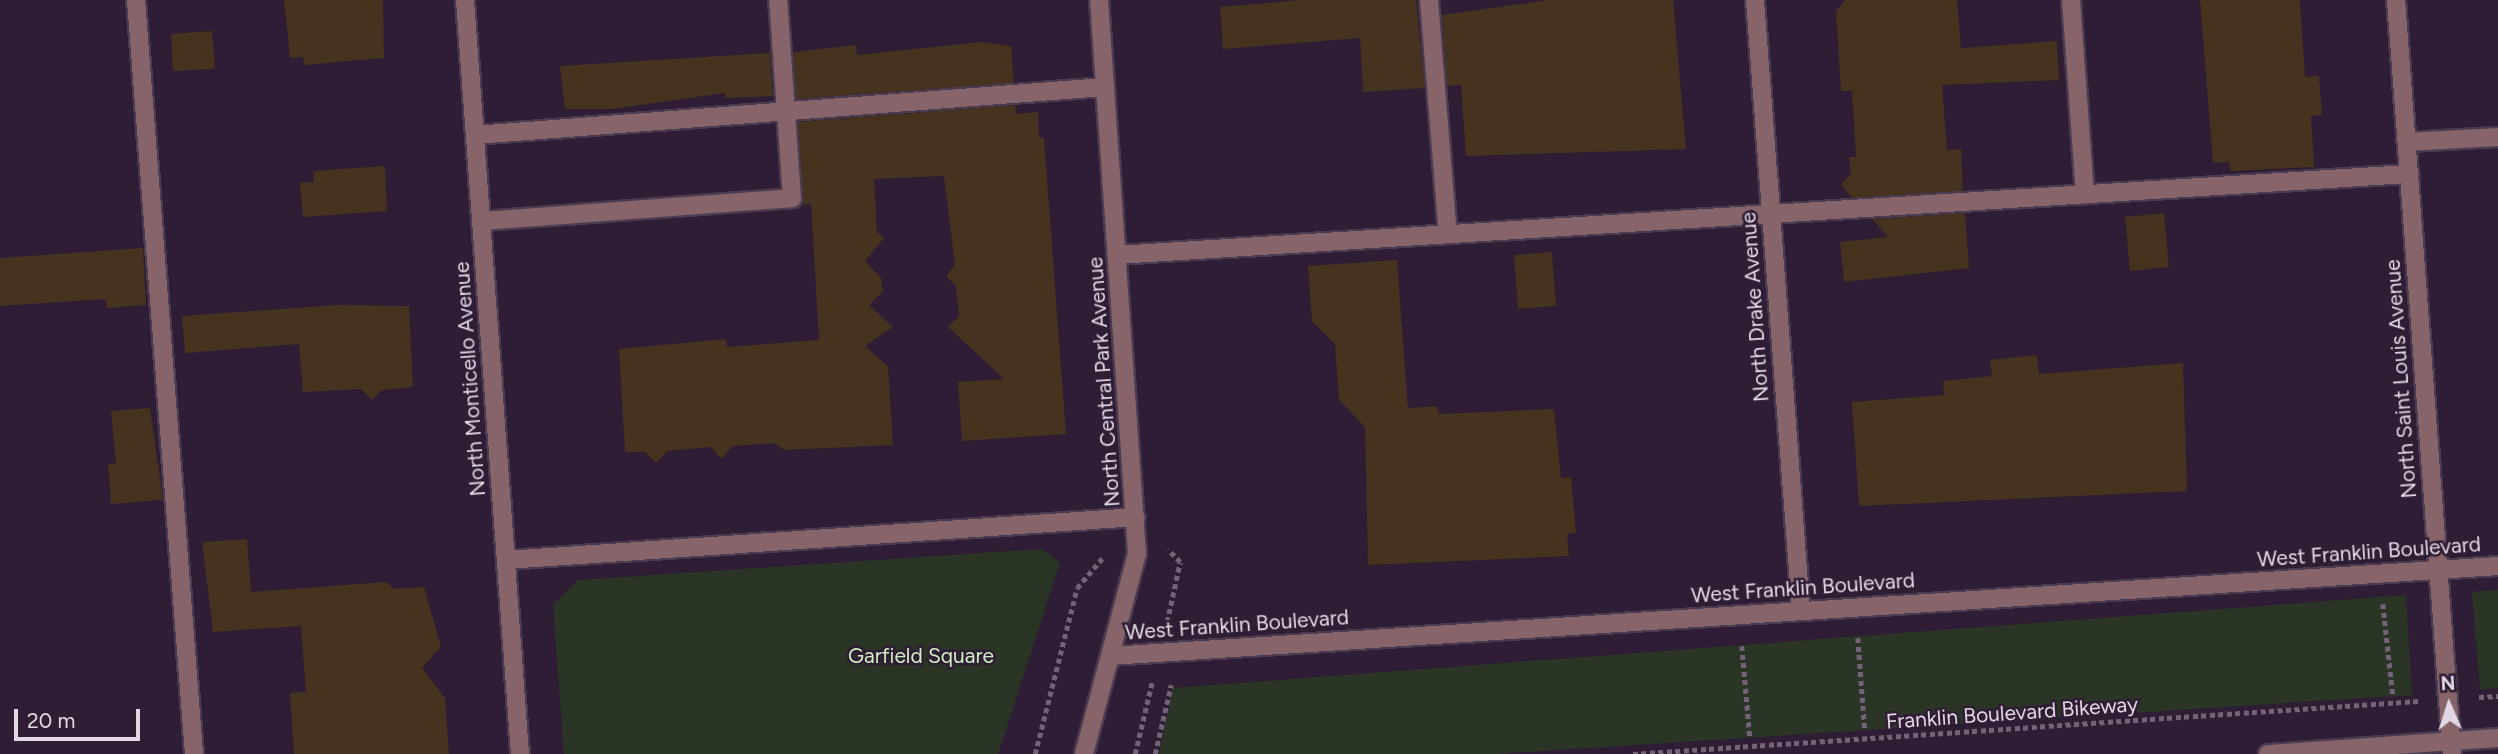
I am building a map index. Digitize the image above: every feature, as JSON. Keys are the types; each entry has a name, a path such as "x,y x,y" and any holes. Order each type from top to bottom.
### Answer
{"street":[{"path":"136,0 194,754"},
{"name":"North Monticello Avenue","path":"465,0 520,754"},
{"path":"481,221 792,198 778,0"},
{"name":"North Central Park Avenue","path":"1084,754 1137,554 1099,0"},
{"path":"1429,0 1448,234"},
{"name":"North Drake Avenue","path":"1755,0 1801,611"},
{"path":"2071,0 2085,194"},
{"name":"North Saint Louis Avenue","path":"2396,0 2452,748"},
{"path":"475,135 1105,87"},
{"path":"2407,142 2498,137"},
{"path":"1117,255 2409,174"},
{"path":"506,560 1136,517"},
{"name":"West Franklin Boulevard","path":"1111,656 2498,566"},
{"path":"2268,754 2452,748 2498,738"}],"path":[{"path":"1169,610 1180,562"},
{"path":"1035,754 1077,588"},
{"path":"2383,600 2393,696"},
{"path":"1858,637 1865,731"},
{"path":"1742,642 1750,738"},
{"path":"1135,754 1152,683"},
{"path":"1155,754 1171,685"},
{"name":"Franklin Boulevard Bikeway","path":"1633,754 2393,703"}],"green space":[{"name":"Garfield Square","path":"1042,549 1060,563 998,754 564,754 553,605 578,580"},
{"path":"2498,590 2498,688 2480,690 2472,592"},
{"path":"2406,595 2412,695 1496,754 1159,754 1173,688"}],"building":[{"path":"284,0 383,0 384,58 304,65 303,57 290,58"},
{"path":"1300,0 1416,0 1425,88 1363,92 1360,38 1223,49 1220,7"},
{"path":"1550,0 1673,0 1686,149 1466,156 1461,85 1447,86 1442,15"},
{"path":"1845,0 1957,0 1961,48 2057,41 2059,80 1942,85 1947,150 1961,149 1963,191 1852,198 1841,185 1851,173 1849,157 1856,157 1852,91 1841,91 1836,11"},
{"path":"2200,0 2300,0 2305,77 2319,76 2322,115 2311,116 2314,167 2230,171 2229,162 2213,163"},
{"path":"212,31 215,69 173,71 171,34"},
{"path":"981,42 1011,46 1014,83 796,99 793,52 856,45 857,55"},
{"path":"770,53 773,96 725,98 725,93 612,109 565,109 560,66"},
{"path":"1015,105 1016,114 1038,112 1039,138 1044,138 1066,434 962,441 958,382 1004,379 948,327 959,316 956,286 946,276 955,265 944,176 874,179 877,232 884,238 865,261 881,278 883,291 869,305 893,327 865,346 888,366 893,445 784,450 775,443 733,446 721,459 711,447 667,451 656,463 645,452 625,452 619,349 726,339 727,347 819,340 811,204 801,205 798,122"},
{"path":"385,166 387,211 303,217 300,183 314,182 313,171"},
{"path":"1965,213 1969,268 1844,282 1840,242 1888,237 1872,219"},
{"path":"2164,213 2169,267 2130,271 2125,217"},
{"path":"143,248 146,305 107,308 106,299 0,306 0,258"},
{"path":"1552,252 1556,306 1518,309 1514,255"},
{"path":"1397,260 1408,408 1437,406 1439,414 1554,409 1561,478 1571,477 1576,533 1567,534 1569,556 1368,565 1365,427 1339,400 1335,344 1312,321 1308,266"},
{"path":"337,305 409,306 413,387 382,390 372,400 361,389 303,392 299,344 185,353 182,316"},
{"path":"2037,355 2039,374 2183,363 2187,491 1859,506 1852,402 1944,395 1943,381 1992,376 1990,360"},
{"path":"150,408 163,500 111,504 108,464 116,463 111,411"},
{"path":"247,539 251,592 386,582 394,589 424,587 441,647 422,668 445,698 449,754 294,754 290,693 306,692 301,626 213,632 202,542"}]}
